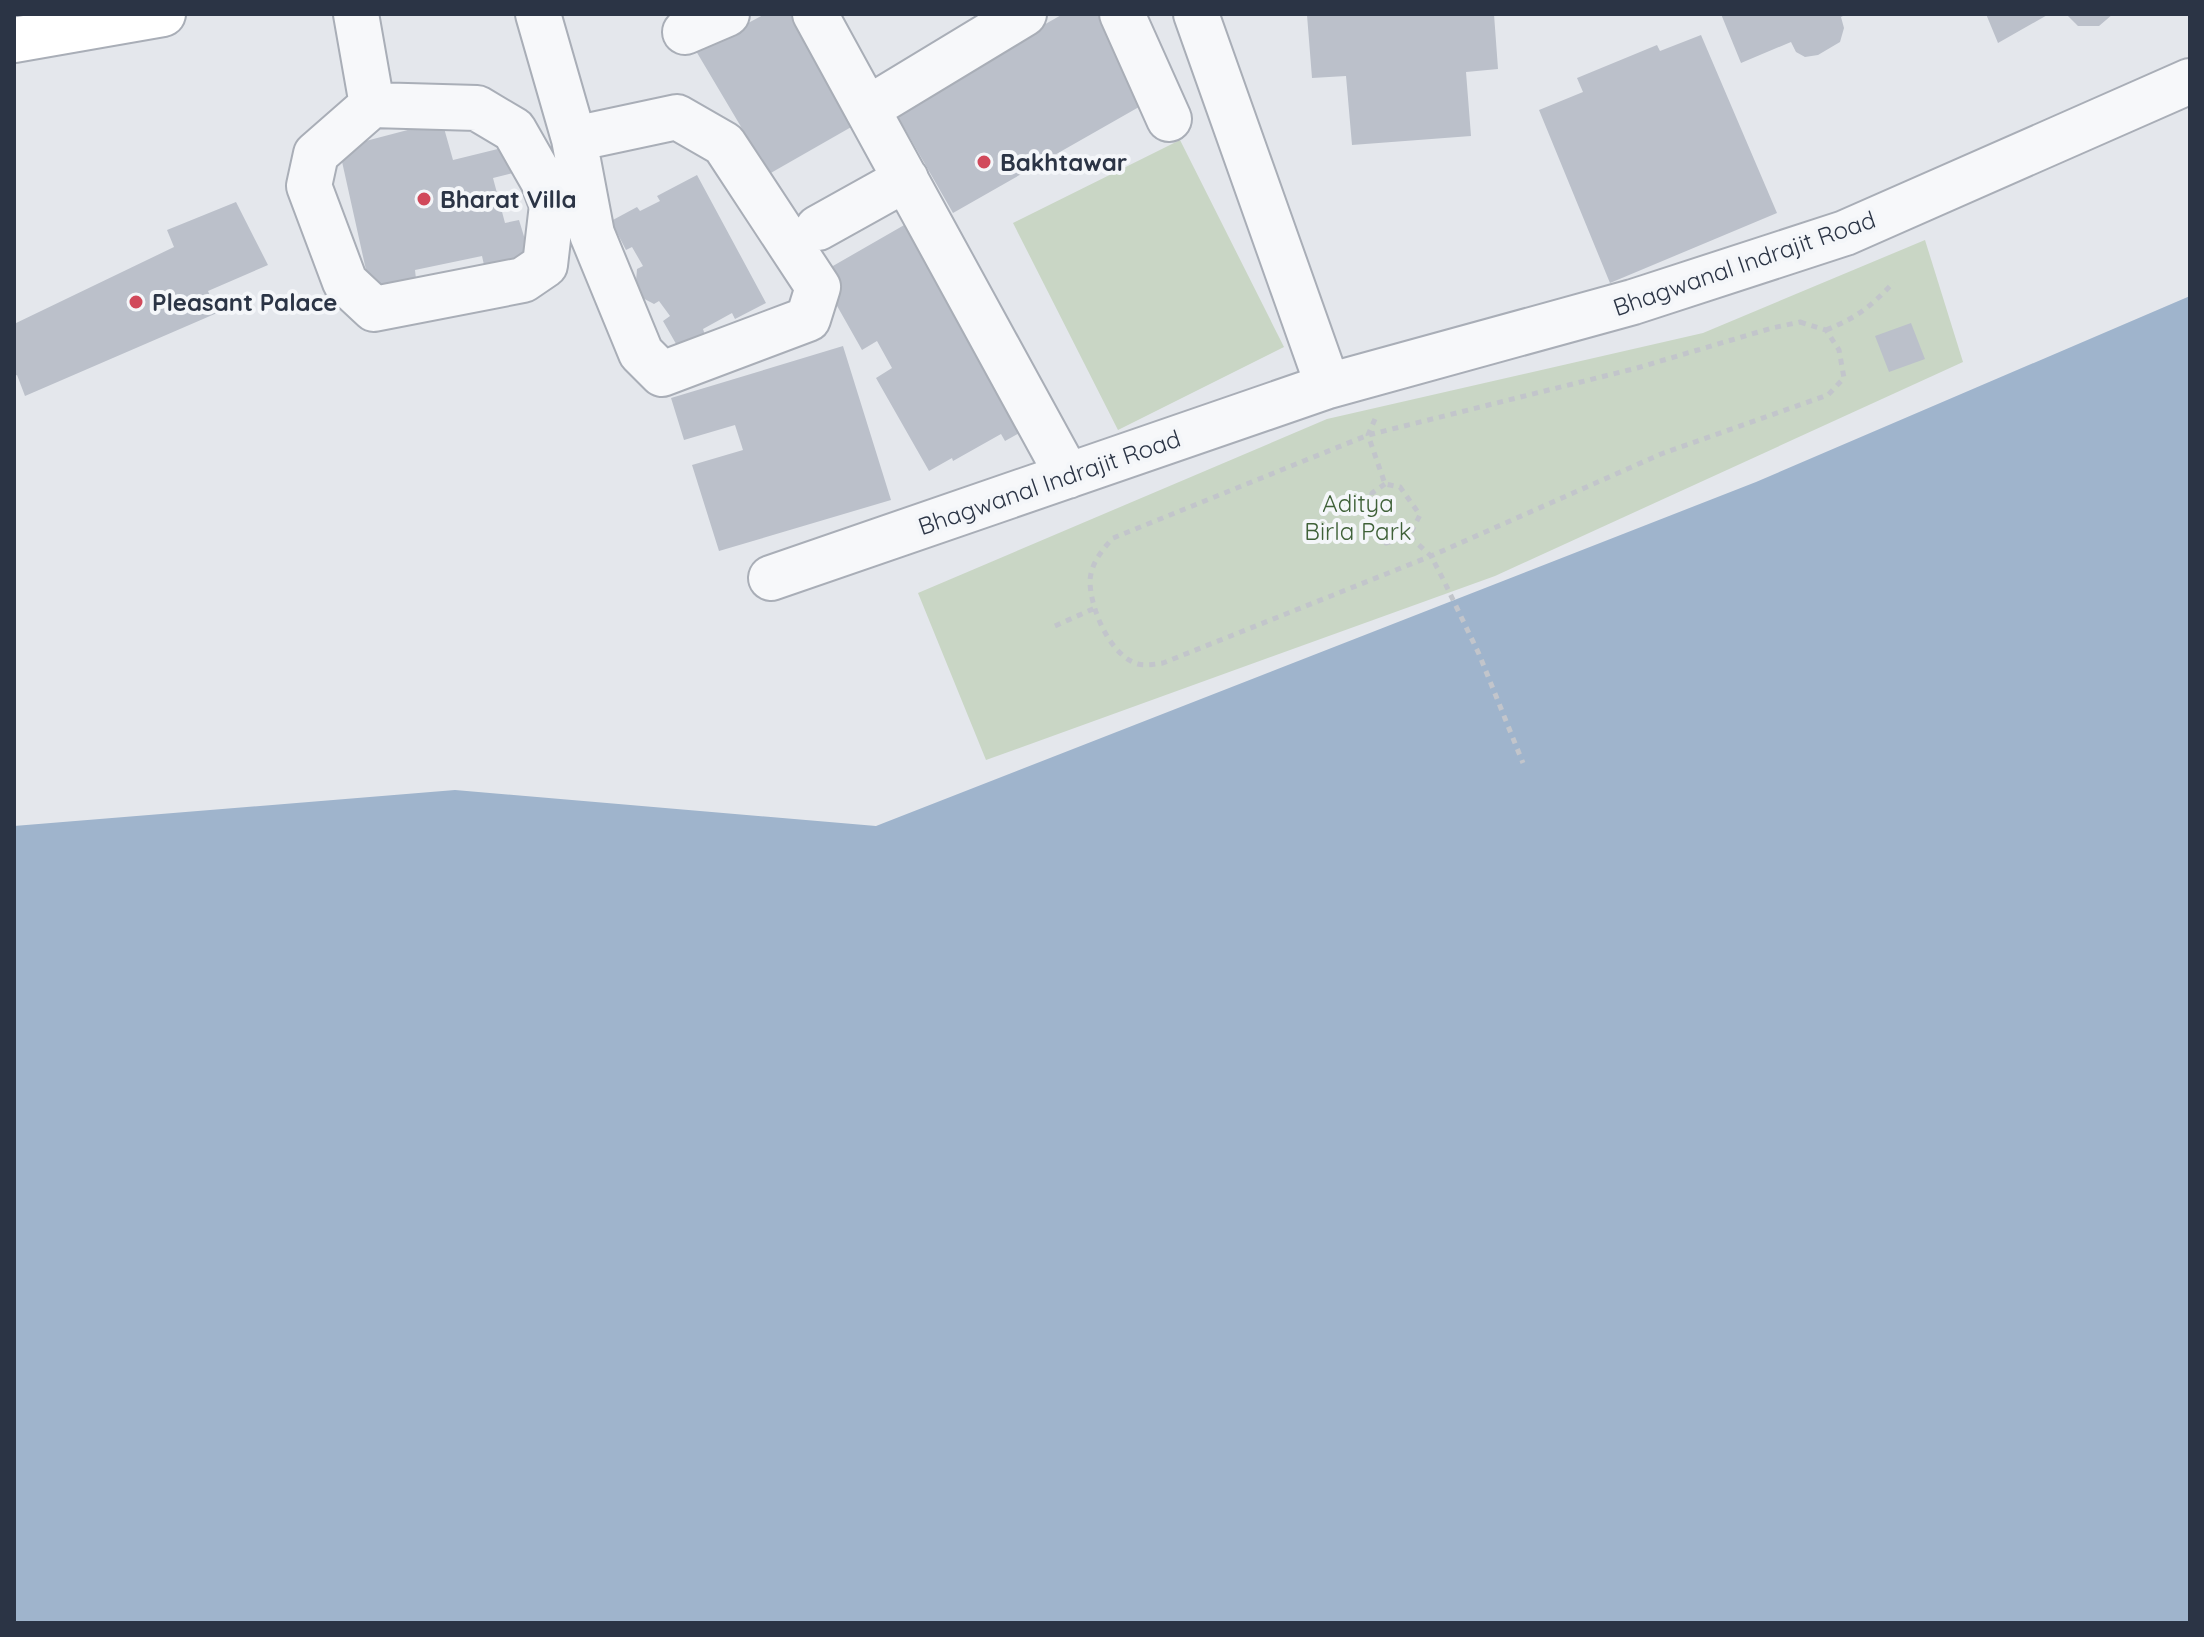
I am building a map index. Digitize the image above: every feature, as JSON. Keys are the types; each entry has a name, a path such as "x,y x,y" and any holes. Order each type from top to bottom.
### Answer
{"street":[{"path":"14,40 163,14"},
{"path":"356,14 372,105"},
{"path":"538,14 574,139 592,234 641,353 662,374 808,319 818,287 724,144 677,117 574,139"},
{"path":"685,32 727,14"},
{"path":"815,14 1068,476"},
{"path":"867,109 1024,14"},
{"path":"1122,14 1169,119"},
{"path":"1196,14 1328,386"},
{"name":"Bhagwanal Indrajit Road","path":"771,578 1328,386 1633,302 1845,233 2190,81"},
{"path":"372,105 477,108 514,130 543,181 552,205 545,265 523,280 374,309 345,282 309,186 316,154 372,105"},
{"path":"818,228 906,179"}],"path":[{"path":"1826,330 1839,350 1844,378 1828,395 1661,454 1431,556 1163,663 1139,664 1118,652 1095,608 1090,580 1098,554 1113,538 1368,435 1637,368 1772,328 1800,322 1826,330 1850,321 1874,303 1894,282"},
{"path":"1368,435 1385,484"},
{"path":"1385,484 1400,487 1420,515 1409,536 1386,543 1368,523 1372,493 1385,484"},
{"path":"1409,536 1431,556 1479,654 1523,763"},
{"path":"1055,626 1095,608"}],"green space":[{"path":"1180,140 1284,347 1118,430 1013,223"},
{"name":"Aditya Birla Park","path":"1925,240 1963,362 1495,576 986,760 918,593 1327,419 1703,333"}],"water":[{"path":"2190,296 2190,1623 14,1623 14,826 455,790 876,826 1756,482"}],"building":[{"path":"765,14 790,14 853,126 769,174 696,51"},
{"name":"Bakhtawar","path":"1063,14 1104,14 1153,99 953,213 894,110"},
{"path":"1494,14 1498,69 1466,72 1471,136 1352,145 1346,76 1312,78 1307,15"},
{"path":"1721,14 1847,14 1841,17 1844,28 1840,42 1818,55 1805,57 1796,52 1791,42 1741,63"},
{"path":"1986,14 2049,14 1998,43"},
{"path":"2066,14 2113,14 2099,26 2078,26"},
{"path":"1701,35 1777,213 1610,283 1539,110 1583,92 1577,78 1657,45 1660,51"},
{"name":"Bharat Villa","path":"442,121 453,160 506,147 513,173 493,178 505,223 519,220 530,256 484,265 482,256 415,270 416,279 370,288 339,148"},
{"path":"697,175 766,303 735,319 732,313 703,329 705,335 679,349 663,321 670,316 659,301 654,304 635,294 637,269 643,266 632,247 626,250 611,221 637,207 640,211 660,201 657,196"},
{"name":"Pleasant Palace","path":"236,202 268,265 208,291 217,313 25,396 17,375 14,376 14,324 174,247 167,230"},
{"path":"906,224 1025,430 1005,441 1001,434 929,471 876,378 892,368 877,341 862,350 819,274"},
{"path":"1911,323 1925,359 1889,372 1875,336"},
{"path":"843,346 891,500 719,551 692,465 743,450 735,425 684,440 671,398"}],"place":[{"name":"Bakhtawar","path":"984,162"},
{"name":"Bharat Villa","path":"424,199"},
{"name":"Pleasant Palace","path":"136,302"}]}
